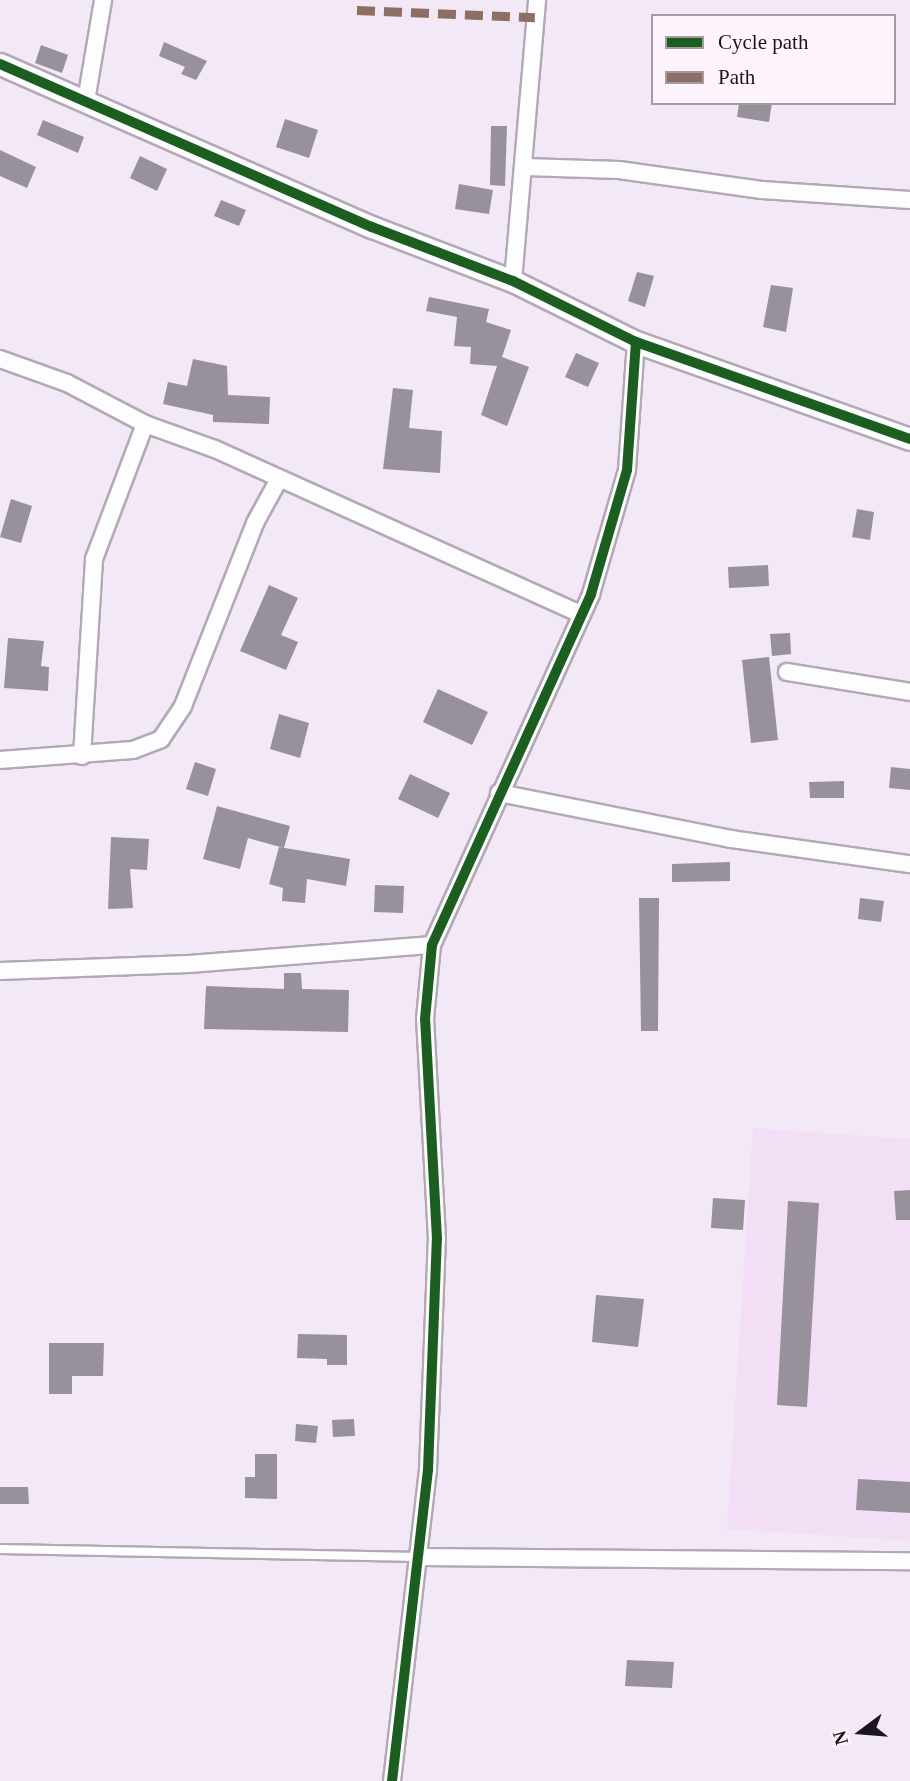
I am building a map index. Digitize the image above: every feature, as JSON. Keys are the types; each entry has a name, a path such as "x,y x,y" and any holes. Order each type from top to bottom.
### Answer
{"street":[{"path":"86,101 103,0"},
{"path":"513,281 525,167 537,0"},
{"path":"0,64 372,227 513,281 636,342 910,439"},
{"path":"525,167 619,170 762,190 910,200"},
{"path":"392,1781 420,1557 437,1239 425,1019 432,944 602,561 627,470 636,342"},
{"path":"0,359 67,383 145,424 215,449 278,481 580,614"},
{"path":"82,756 94,559 145,424"},
{"path":"0,760 82,756 144,748 168,733 183,706 255,523 278,481"},
{"path":"787,672 910,692"},
{"path":"499,793 731,839 910,864"},
{"path":"0,971 189,964 432,944"},
{"path":"420,1557 910,1561"}],"lane":[{"path":"0,1549 420,1557"}],"shaded area":[{"path":"753,1128 910,1139 910,1541 727,1529"}],"building":[{"path":"164,42 207,61 196,80 181,74 185,67 159,56"},
{"path":"41,45 68,55 62,73 35,63"},
{"path":"739,105 772,105 769,122 737,117"},
{"path":"285,119 318,130 309,158 276,147"},
{"path":"43,120 84,137 78,153 37,135"},
{"path":"491,126 507,126 505,186 490,185"},
{"path":"0,150 36,167 27,188 0,176"},
{"path":"140,156 167,169 157,191 130,178"},
{"path":"459,184 493,190 489,214 455,209"},
{"path":"221,200 246,210 239,226 214,216"},
{"path":"637,272 654,276 645,307 628,301"},
{"path":"771,285 793,288 786,332 763,327"},
{"path":"429,297 489,309 486,322 511,330 502,357 529,367 507,426 481,415 497,366 470,364 471,347 454,346 457,317 426,311"},
{"path":"576,353 599,363 588,387 565,377"},
{"path":"193,359 227,366 228,395 270,397 269,424 213,422 213,415 163,404 168,382 187,386"},
{"path":"393,388 413,390 409,428 442,431 440,473 383,469"},
{"path":"11,499 32,506 21,543 0,537"},
{"path":"857,509 874,512 870,540 852,537"},
{"path":"768,565 769,586 729,588 728,567"},
{"path":"269,585 298,598 281,635 298,642 286,670 240,651"},
{"path":"790,633 791,654 772,656 770,634"},
{"path":"8,638 44,641 41,666 49,667 48,691 4,688"},
{"path":"769,657 778,740 751,743 742,660"},
{"path":"438,689 488,712 472,745 423,722"},
{"path":"279,714 309,723 300,758 270,749"},
{"path":"195,762 216,769 208,796 186,789"},
{"path":"891,767 910,769 910,790 889,788"},
{"path":"410,774 450,793 438,818 398,799"},
{"path":"844,781 844,798 810,798 809,782"},
{"path":"217,806 290,826 284,848 248,838 240,869 203,859"},
{"path":"111,837 149,839 147,870 130,869 133,908 108,909"},
{"path":"279,847 350,859 346,886 307,879 305,903 282,901 283,888 269,884"},
{"path":"730,862 730,881 672,882 672,864"},
{"path":"375,885 404,886 403,913 374,912"},
{"path":"639,898 659,898 658,1031 641,1031"},
{"path":"860,898 884,901 881,922 858,919"},
{"path":"284,973 301,973 302,989 349,990 348,1032 204,1029 206,986 284,989"},
{"path":"910,1190 910,1220 896,1220 894,1191"},
{"path":"713,1198 745,1200 743,1230 711,1228"},
{"path":"788,1201 819,1203 807,1407 777,1405"},
{"path":"596,1295 644,1299 638,1347 592,1342"},
{"path":"298,1334 347,1335 347,1365 327,1365 327,1359 297,1358"},
{"path":"49,1343 104,1343 103,1376 72,1376 72,1394 49,1394"},
{"path":"354,1419 355,1436 333,1437 332,1420"},
{"path":"296,1424 318,1426 316,1443 295,1441"},
{"path":"255,1454 277,1454 277,1499 245,1498 245,1477 255,1477"},
{"path":"858,1479 910,1482 910,1513 856,1510"},
{"path":"0,1487 28,1487 29,1504 0,1504"},
{"path":"627,1660 674,1662 672,1688 625,1686"}],"marked path":[{"path":"357,10 535,17"}],"cycle path":[{"path":"0,64 372,227 513,281 636,342 910,439"},
{"path":"392,1781 428,1470 437,1239 425,1019 432,945 591,594 627,470 636,342"}]}
